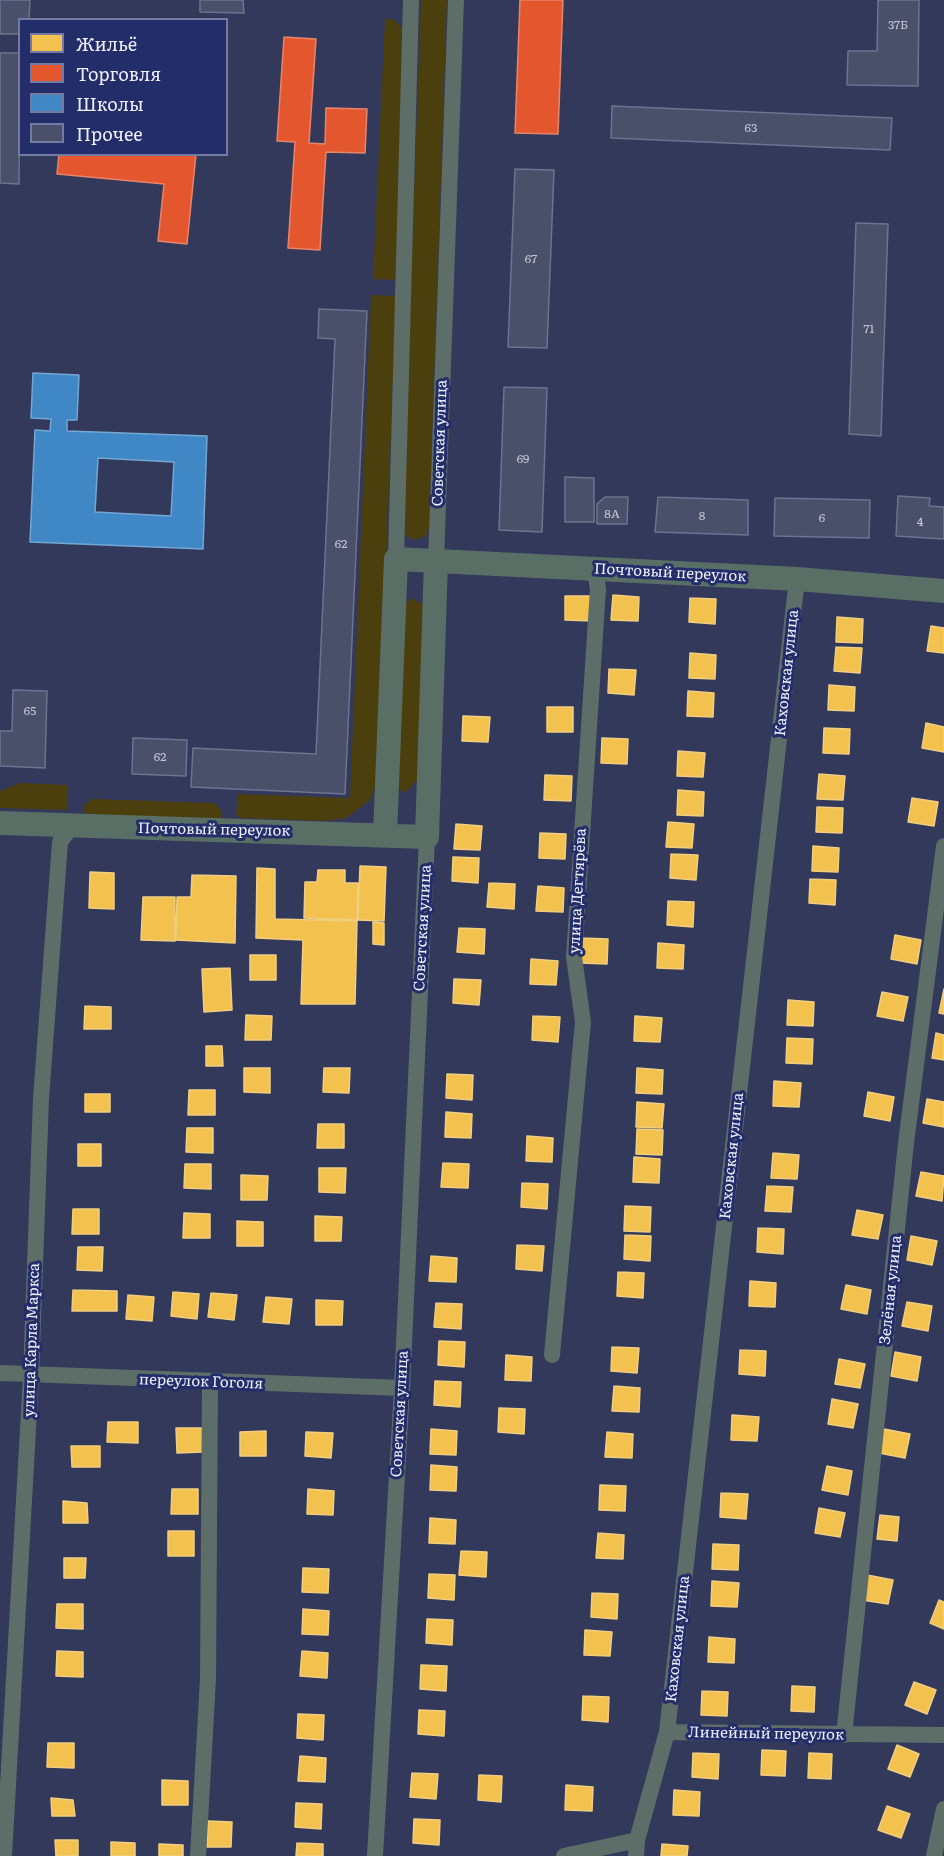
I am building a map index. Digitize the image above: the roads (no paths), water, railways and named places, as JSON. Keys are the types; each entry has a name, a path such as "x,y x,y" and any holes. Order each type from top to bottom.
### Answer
{"main road":[{"name":"Почтовый переулок","path":"396,559 797,579 944,591"},
{"path":"385,835 396,559"},
{"name":"Советская улица","path":"427,837 436,561"},
{"name":"Почтовый переулок","path":"0,823 427,837"}],"street":[{"path":"396,559 411,0"},
{"name":"Советская улица","path":"436,561 456,0"},
{"name":"улица Дегтярёва","path":"552,1355 583,1022 573,957 598,589 595,569"},
{"name":"Каховская улица","path":"667,1732 797,579"},
{"name":"улица Карла Маркса","path":"4,1856 32,1376 41,1099 60,842 70,827"},
{"name":"Советская улица","path":"375,1856 402,1388 427,837"},
{"name":"Зелёная улица","path":"844,1735 906,1143 944,846"},
{"name":"переулок Гоголя","path":"0,1373 210,1383 402,1388"},
{"path":"198,1856 208,1679 210,1383"},
{"name":"Линейный переулок","path":"564,1856 636,1848 667,1732 944,1735"},
{"path":"934,1856 944,1809"}]}
